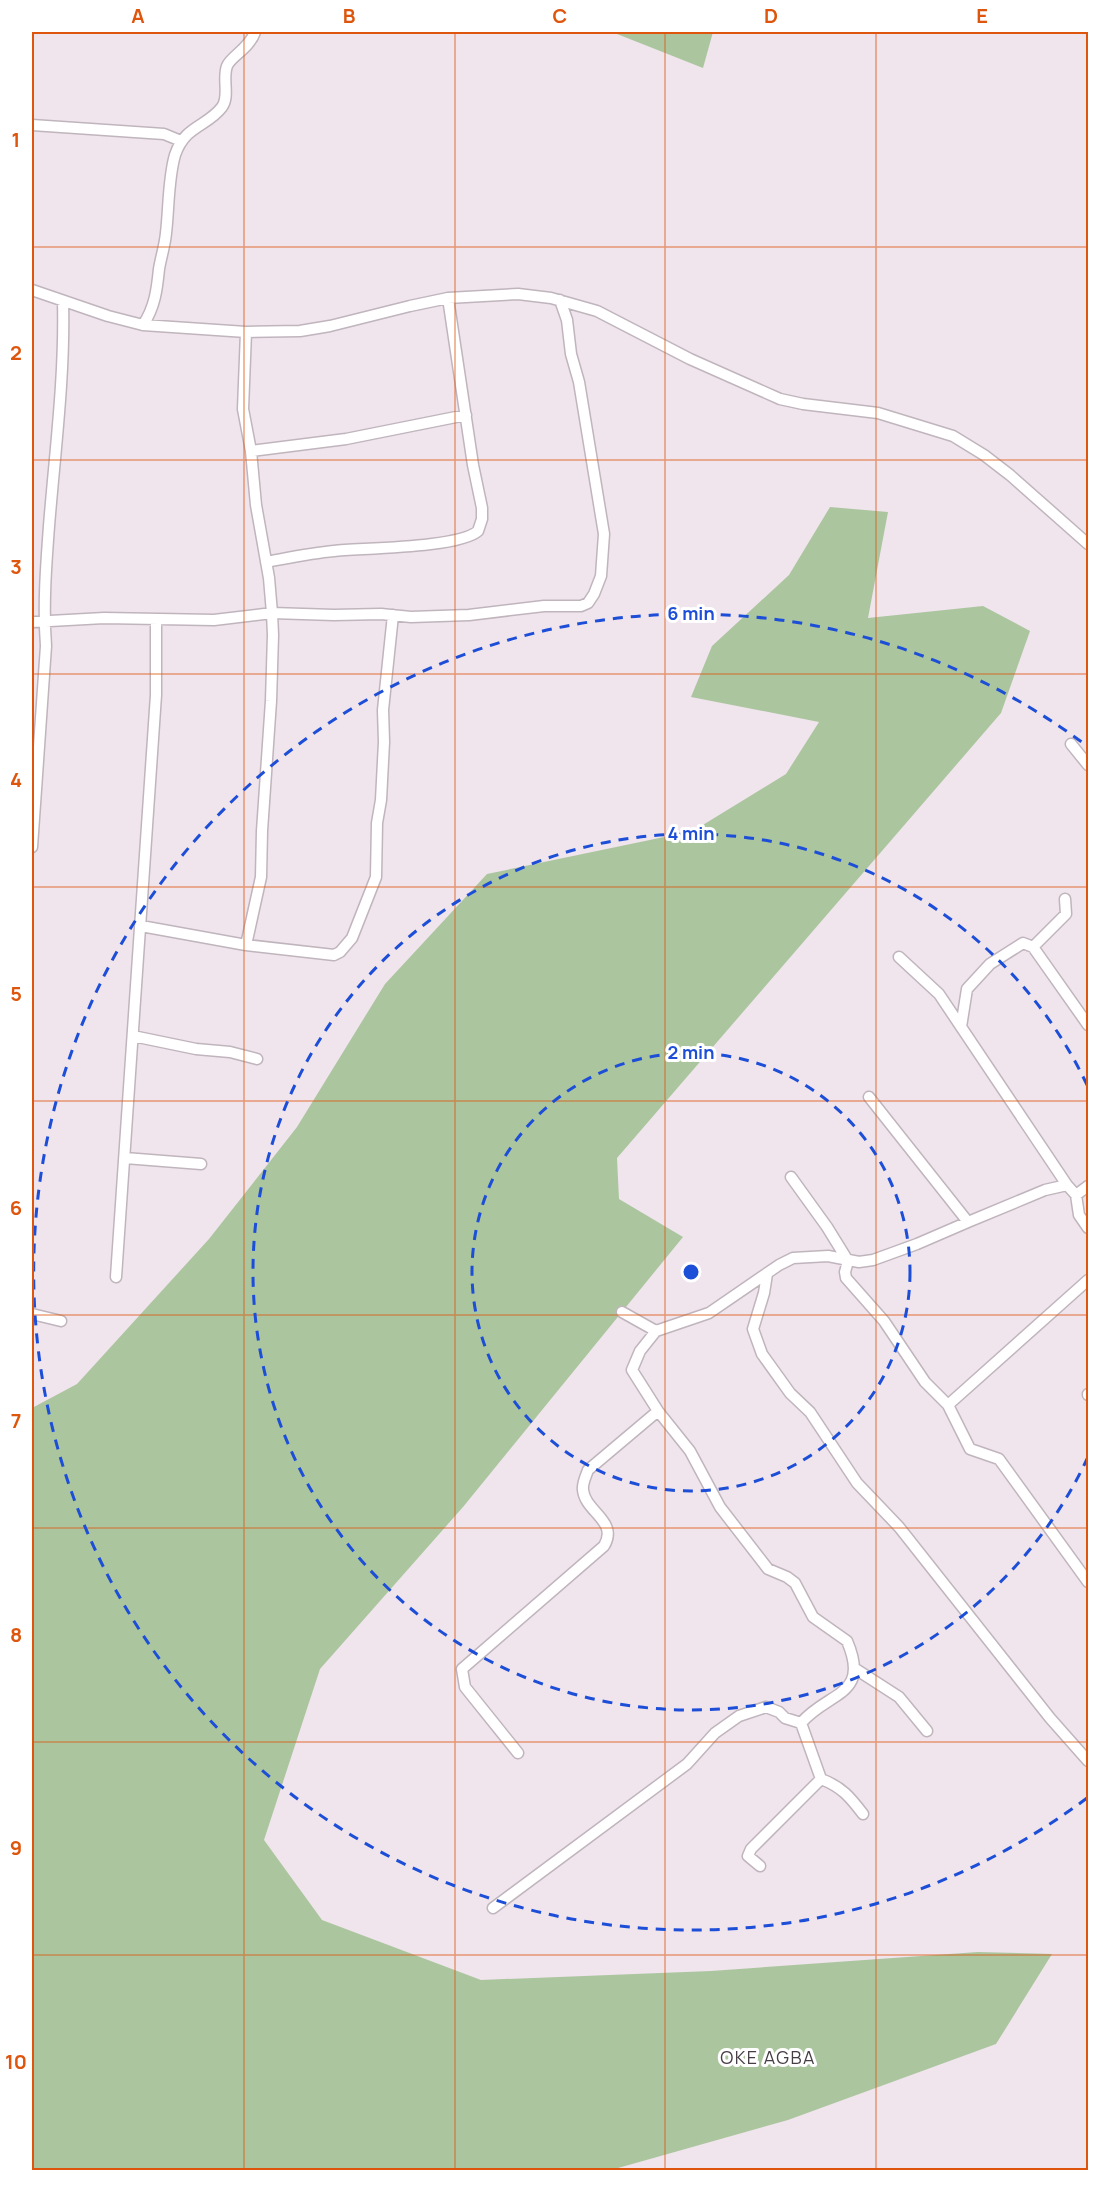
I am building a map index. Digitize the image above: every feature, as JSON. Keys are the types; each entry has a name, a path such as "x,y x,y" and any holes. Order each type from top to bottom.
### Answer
{"street":[{"path":"143,325 154,304 166,235 166,212 175,157 181,141 221,108 225,102 224,77 227,65 249,45 255,32"},
{"path":"32,125 164,134 181,141"},
{"path":"32,290 108,316 143,325 246,332 300,331 330,326 448,298 518,294 560,300 597,310 690,360 780,399 878,413 953,436 984,455 1010,475 1089,544"},
{"path":"266,562 334,550 403,547 474,535 480,526 482,508 448,298"},
{"path":"32,847 46,646 44,622 46,571 61,390 63,300"},
{"path":"32,622 104,618 214,620 272,613 411,617 469,615 544,606 581,606 588,603 601,576 604,534 579,382 571,354 567,320 560,300"},
{"path":"246,332 243,409 251,450 255,505 266,562 273,635 261,877 246,945"},
{"path":"251,450 346,439 466,415"},
{"path":"141,926 246,945 334,955 340,952 352,938 376,877 377,823 381,800 384,742 382,710 393,615"},
{"path":"116,1277 156,694 156,619"},
{"path":"1071,744 1089,765"},
{"path":"1033,947 1066,914 1065,899"},
{"path":"961,1027 967,989 990,964 1023,943 1033,947 1089,1026"},
{"path":"899,957 939,994 1067,1185 1076,1195 1079,1215 1089,1228"},
{"path":"132,1036 196,1049 237,1053 257,1059"},
{"path":"869,1097 968,1222"},
{"path":"125,1158 201,1164"},
{"path":"791,1177 848,1261 846,1278 884,1321 925,1382 948,1404 970,1449 999,1459 1087,1578"},
{"path":"801,1723 812,1710 838,1696 853,1679 854,1668 847,1641 813,1617 795,1583 768,1569 720,1507 690,1451 658,1411 632,1370 640,1351 656,1331 709,1313 778,1265 799,1257 828,1256 848,1261 873,1260 1045,1190 1067,1185"},
{"path":"1076,1195 1089,1186"},
{"path":"767,1274 753,1329 762,1354 790,1393 810,1412 856,1483 899,1527 1050,1718 1089,1761"},
{"path":"948,1404 1089,1280"},
{"path":"622,1312 656,1331"},
{"path":"32,1314 61,1320"},
{"path":"518,1753 465,1687 462,1669 604,1546 608,1534 607,1525 583,1490 588,1470 658,1411"},
{"path":"854,1668 899,1697 927,1731"},
{"path":"493,1908 687,1764 715,1733 739,1716 766,1707 779,1712 785,1718 801,1723"},
{"path":"801,1723 821,1779"},
{"path":"821,1779 835,1784 849,1796 863,1814"},
{"path":"760,1866 748,1856 751,1849 821,1779"}],"green space":[{"path":"612,32 713,32 703,68"},
{"path":"830,507 888,512 868,618 983,606 1030,631 1001,713 617,1158 619,1199 683,1237 463,1507 320,1669 264,1840 322,1920 481,1980 711,1971 978,1952 1052,1954 996,2044 788,2120 611,2170 32,2170 32,1408 77,1384 209,1239 297,1127 385,984 487,874 693,831 786,774 819,722 691,697 712,646 789,575"}],"district":[{"name":"OKE AGBA","path":"768,2058"}]}
